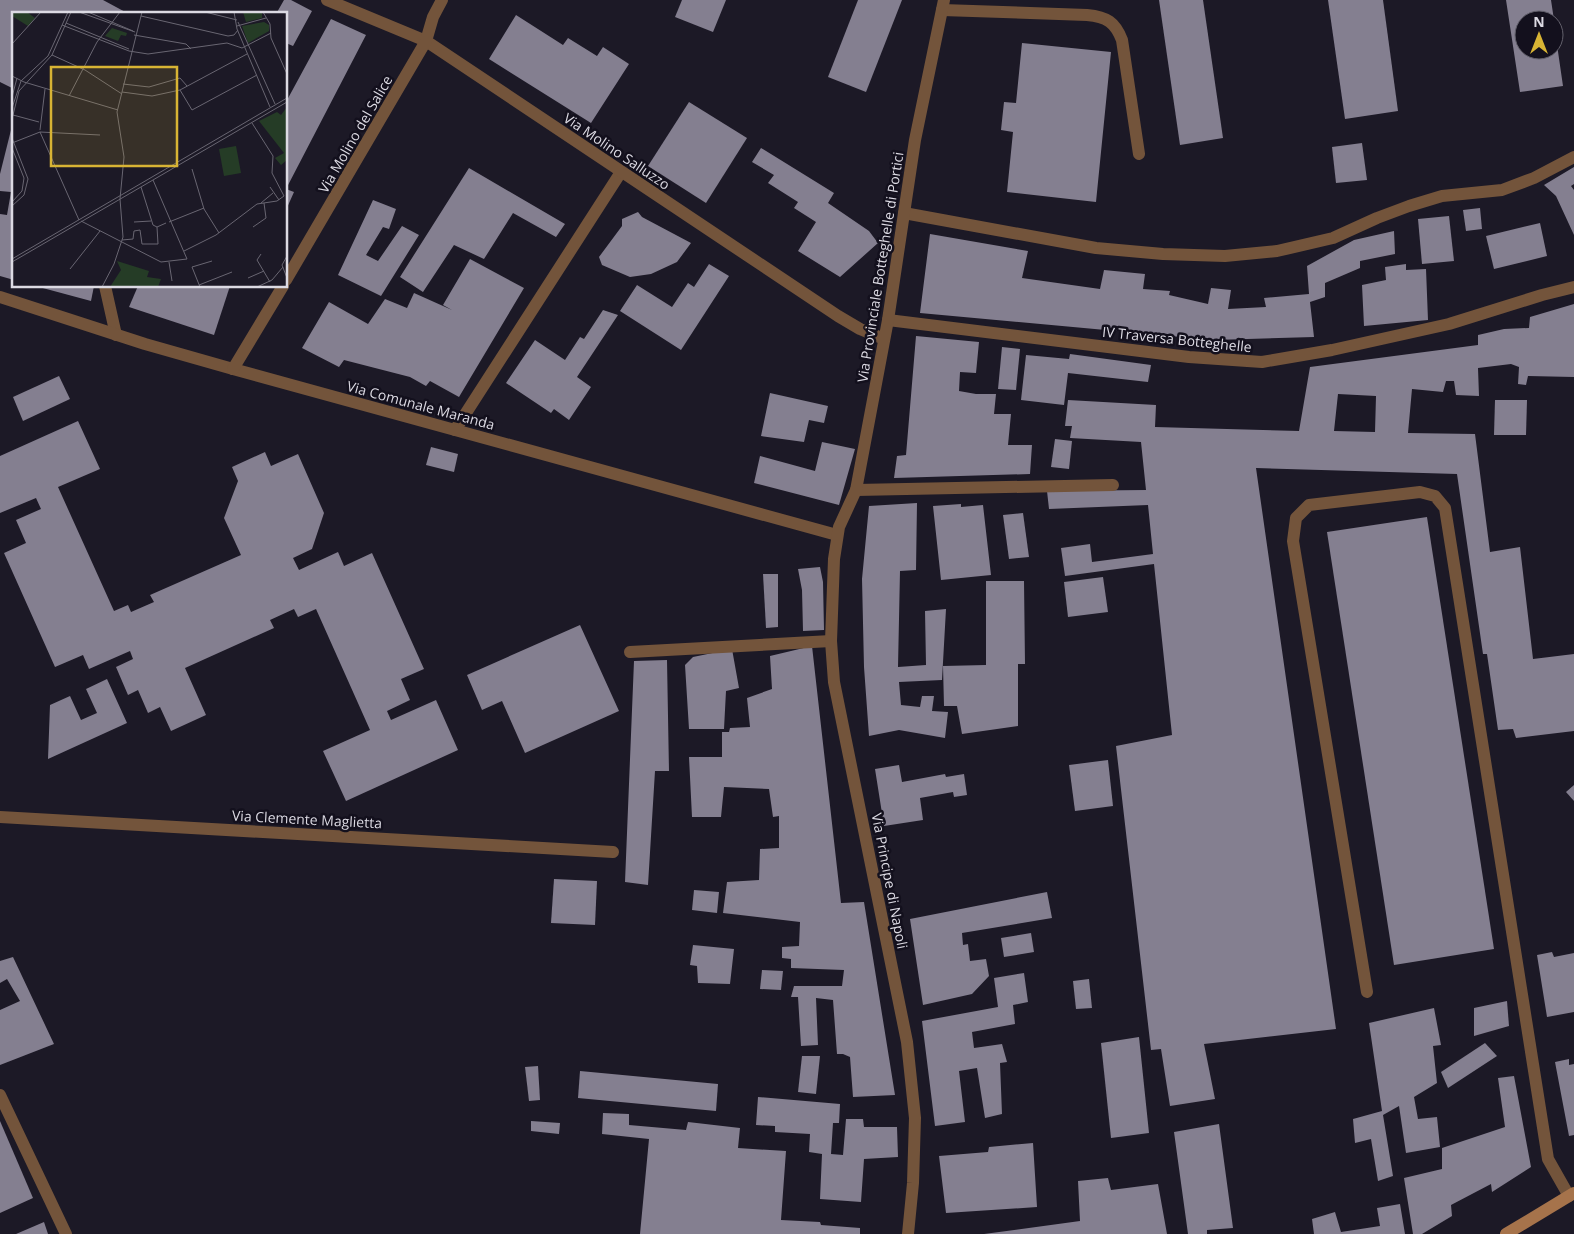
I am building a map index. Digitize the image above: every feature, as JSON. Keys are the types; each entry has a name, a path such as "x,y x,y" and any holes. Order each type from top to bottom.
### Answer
{"street":[{"name":"Via Molino Salluzzo","path":"327,0 426,42 838,316 860,329 884,339"},
{"name":"Via Molino del Salice","path":"288,277 426,42 433,17 442,0"},
{"path":"943,5 1101,16 1110,21 1118,29 1122,40 1139,154"},
{"name":"Via Provinciale Botteghelle di Portici","path":"836,535 856,490 888,320 915,140 943,5"},
{"path":"904,213 1096,248 1163,254 1225,256 1277,251 1333,238 1385,215 1442,196 1502,190 1534,178 1574,157"},
{"path":"455,430 621,172"},
{"name":"IV Traversa Botteghelle","path":"888,320 1188,357 1262,362 1332,350 1449,324 1574,287"},
{"path":"105,288 116,335"},
{"path":"233,369 281,288"},
{"name":"Via Comunale Maranda","path":"0,297 116,335 233,369 836,535"},
{"path":"856,490 1114,485"},
{"path":"1367,992 1293,541 1296,518 1309,505 1420,492 1435,496 1445,508 1548,1159 1571,1195 1506,1234"},
{"name":"Via Principe di Napoli","path":"836,535 831,641 834,682 907,1042 915,1118 913,1183 908,1234"},
{"path":"630,652 831,641"},
{"name":"Via Clemente Maglietta","path":"0,817 613,852"},
{"path":"0,1095 66,1234"}],"building":[{"path":"0,0 103,0 125,12 12,12 12,88 0,82"},
{"path":"284,0 291,0 312,11 293,46 288,44 288,12 277,12"},
{"path":"682,0 726,0 713,32 675,17"},
{"path":"858,0 902,0 866,92 828,77"},
{"path":"1159,0 1203,0 1223,138 1180,145"},
{"path":"1328,0 1383,0 1398,111 1345,119"},
{"path":"1506,0 1551,0 1552,10 1514,10 1514,53"},
{"path":"516,15 563,45 568,38 597,56 603,47 629,64 591,123 489,59"},
{"path":"331,19 366,35 288,185 288,98"},
{"path":"1022,43 1111,52 1096,202 1007,192 1013,132 1001,130 1004,102 1016,103"},
{"path":"1515,60 1559,60 1563,86 1520,92"},
{"path":"689,102 747,138 706,203 648,166"},
{"path":"12,126 12,279 0,276 0,214 7,215 11,192 0,191 0,174"},
{"path":"1362,143 1367,180 1336,183 1332,147"},
{"path":"761,148 834,193 828,203 869,231 878,243 840,277 798,251 816,222 794,208 798,202 768,183 774,175 752,162"},
{"path":"1574,167 1574,184 1571,186 1574,190 1574,235 1556,196 1544,185"},
{"path":"469,168 565,224 556,237 513,213 484,259 454,245 423,292 400,277"},
{"path":"288,190 294,192 288,206"},
{"path":"373,200 396,209 389,229 383,227 366,255 378,261 402,226 419,235 381,296 338,275"},
{"path":"1480,208 1482,229 1466,231 1463,210"},
{"path":"638,212 642,217 691,243 677,262 651,274 630,277 602,265 599,257 622,226 622,219"},
{"path":"1449,216 1454,261 1422,264 1418,219"},
{"path":"1540,223 1547,256 1494,269 1486,236"},
{"path":"1394,231 1395,254 1360,261 1360,268 1325,283 1325,297 1310,302 1314,337 1214,340 920,313 930,234 1028,251 1022,278 1100,289 1104,270 1145,274 1143,289 1170,291 1169,295 1208,304 1211,288 1231,290 1228,309 1266,307 1264,298 1309,294 1307,266 1354,240"},
{"path":"470,259 524,288 459,397 430,381 426,386 410,377 344,360 339,367 302,348 329,302 368,324 385,299 407,308 414,293 452,310 443,305"},
{"path":"709,264 729,276 681,350 620,311 637,285 672,307 688,283 694,287"},
{"path":"1406,264 1406,270 1426,269 1428,320 1364,326 1362,285 1386,280 1385,267"},
{"path":"43,288 94,288 91,301"},
{"path":"137,288 229,288 214,335 129,307"},
{"path":"1574,304 1574,377 1528,376 1526,385 1518,384 1519,367 1511,364 1478,368 1479,396 1456,395 1454,381 1446,381 1443,392 1412,389 1408,433 1475,434 1490,552 1520,547 1533,659 1574,654 1574,731 1516,738 1513,729 1498,730 1487,654 1483,654 1457,474 1256,468 1336,1029 1204,1044 1215,1099 1170,1106 1161,1049 1151,1050 1116,746 1172,735 1154,564 1065,576 1061,548 1090,544 1092,562 1153,554 1148,505 1049,509 1047,491 1146,490 1141,442 1070,438 1072,426 1065,426 1068,400 1156,405 1155,427 1299,431 1310,367 1478,345 1478,335 1504,329 1529,328 1530,317","holes":["1338,394 1376,396 1375,432 1334,431"]},
{"path":"603,310 618,315 577,377 591,387 569,420 554,409 551,413 506,383 535,340 565,360 580,337 584,339"},
{"path":"916,336 979,342 976,373 960,372 959,391 976,394 996,394 994,414 1011,414 1008,445 1032,445 1030,474 894,478 897,456 906,455"},
{"path":"1002,347 1020,349 1016,390 998,389"},
{"path":"1070,354 1151,365 1148,382 1068,373 1064,405 1021,400 1026,355 1069,359"},
{"path":"59,376 70,399 23,421 13,397"},
{"path":"770,393 828,406 824,423 809,420 804,442 761,436"},
{"path":"1495,400 1527,400 1526,435 1494,435"},
{"path":"78,421 100,469 58,487 114,611 128,605 131,612 154,602 150,595 241,555 224,518 238,481 232,467 265,452 271,466 298,454 324,513 312,549 293,558 299,570 338,552 344,566 372,553 424,669 401,679 410,700 387,711 391,720 436,700 458,750 346,801 323,751 370,730 316,609 298,617 294,609 270,620 274,628 185,668 206,715 171,731 160,707 148,713 138,690 128,695 116,667 133,659 130,651 89,669 83,655 55,667 4,553 26,543 16,520 41,509 36,498 0,513 0,456"},
{"path":"1055,439 1072,441 1069,469 1051,467"},
{"path":"822,442 855,449 839,505 754,483 760,456 815,471"},
{"path":"431,447 458,454 454,472 426,465"},
{"path":"917,503 916,570 900,571 898,667 926,665 925,611 946,609 942,680 899,682 901,705 920,707 922,696 934,696 932,711 948,712 945,738 899,730 869,736 864,667 862,579 869,506"},
{"path":"961,504 961,507 983,505 991,575 941,580 933,506"},
{"path":"1023,513 1029,557 1009,559 1003,515"},
{"path":"1427,517 1494,949 1394,965 1327,532"},
{"path":"820,567 823,582 824,630 803,631 802,590 798,569"},
{"path":"763,574 778,574 778,627 766,628"},
{"path":"1103,577 1108,612 1068,617 1064,582"},
{"path":"986,581 1024,581 1025,664 1018,664 1018,726 962,734 957,706 944,706 943,666 986,665"},
{"path":"580,625 619,711 525,753 502,701 482,710 467,675"},
{"path":"812,646 841,903 864,902 895,1095 853,1097 850,1057 837,1054 833,1000 816,998 818,1045 801,1046 798,997 791,997 794,986 842,986 844,970 791,968 791,959 782,958 782,947 799,946 800,922 723,913 727,882 759,880 760,849 779,848 779,816 773,817 769,789 724,787 721,817 692,817 689,757 722,757 722,732 729,732 730,728 750,727 747,698 772,689 770,656"},
{"path":"732,649 739,688 726,691 724,729 689,729 685,665 693,657"},
{"path":"667,660 669,771 655,771 648,885 625,882 634,661"},
{"path":"107,679 127,723 48,759 50,705 70,696 81,720 97,713 86,689"},
{"path":"1108,760 1113,806 1075,811 1069,765"},
{"path":"899,765 902,782 945,774 946,777 964,774 967,795 954,797 953,792 920,798 923,820 884,826 875,769"},
{"path":"1574,785 1574,801 1566,792"},
{"path":"554,879 597,881 595,925 551,923"},
{"path":"694,890 719,892 717,913 692,910"},
{"path":"1047,892 1052,918 962,933 963,945 968,944 970,961 986,959 989,976 972,994 923,1005 910,919"},
{"path":"1031,933 1034,952 1004,957 1001,938"},
{"path":"693,945 734,949 730,984 698,983 697,966 690,965"},
{"path":"1552,952 1554,957 1574,953 1574,1012 1547,1017 1537,955"},
{"path":"13,957 54,1044 0,1065 0,1010 20,1001 7,979 0,983 0,961"},
{"path":"762,970 783,971 781,990 760,989"},
{"path":"1024,973 1028,1002 1013,1005 1015,1024 972,1032 974,1048 1002,1044 1007,1062 1000,1063 1002,1114 985,1118 977,1068 959,1071 965,1122 935,1126 922,1021 998,1007 994,978"},
{"path":"1089,979 1092,1008 1076,1009 1073,981"},
{"path":"1507,1001 1509,1026 1474,1036 1474,1008"},
{"path":"1434,1008 1441,1045 1433,1046 1437,1083 1414,1097 1418,1119 1437,1117 1440,1147 1406,1153 1399,1106 1383,1115 1393,1176 1378,1181 1371,1139 1355,1143 1353,1119 1382,1111 1369,1023"},
{"path":"1139,1037 1149,1133 1111,1138 1101,1043"},
{"path":"1485,1043 1497,1056 1448,1088 1441,1072"},
{"path":"802,1056 820,1056 816,1094 798,1092"},
{"path":"1569,1059 1569,1065 1574,1064 1574,1135 1569,1136 1555,1062"},
{"path":"538,1066 540,1100 529,1101 525,1067"},
{"path":"580,1071 718,1084 716,1111 578,1098"},
{"path":"1514,1076 1531,1167 1492,1192 1491,1184 1451,1205 1452,1216 1422,1234 1413,1234 1404,1178 1442,1169 1442,1148 1505,1127 1498,1078"},
{"path":"758,1097 840,1104 839,1123 833,1123 831,1154 843,1155 846,1119 863,1119 864,1127 897,1127 898,1157 864,1159 861,1202 820,1199 822,1154 809,1152 810,1134 775,1132 775,1126 756,1125"},
{"path":"603,1113 629,1114 629,1125 686,1130 688,1122 740,1128 738,1148 786,1151 781,1220 820,1222 821,1225 860,1228 860,1234 640,1234 649,1139 602,1134"},
{"path":"0,1121 33,1198 0,1213"},
{"path":"531,1121 560,1123 559,1134 531,1131"},
{"path":"1219,1124 1233,1228 1207,1230 1207,1234 1188,1234 1174,1132"},
{"path":"1033,1143 1037,1207 946,1213 939,1156 988,1152 989,1147"},
{"path":"1108,1178 1111,1190 1158,1184 1167,1234 984,1234 1080,1221 1078,1181"},
{"path":"1400,1204 1405,1234 1314,1234 1312,1219 1335,1212 1341,1232 1380,1226 1377,1208"},
{"path":"44,1222 48,1234 16,1234"}]}
